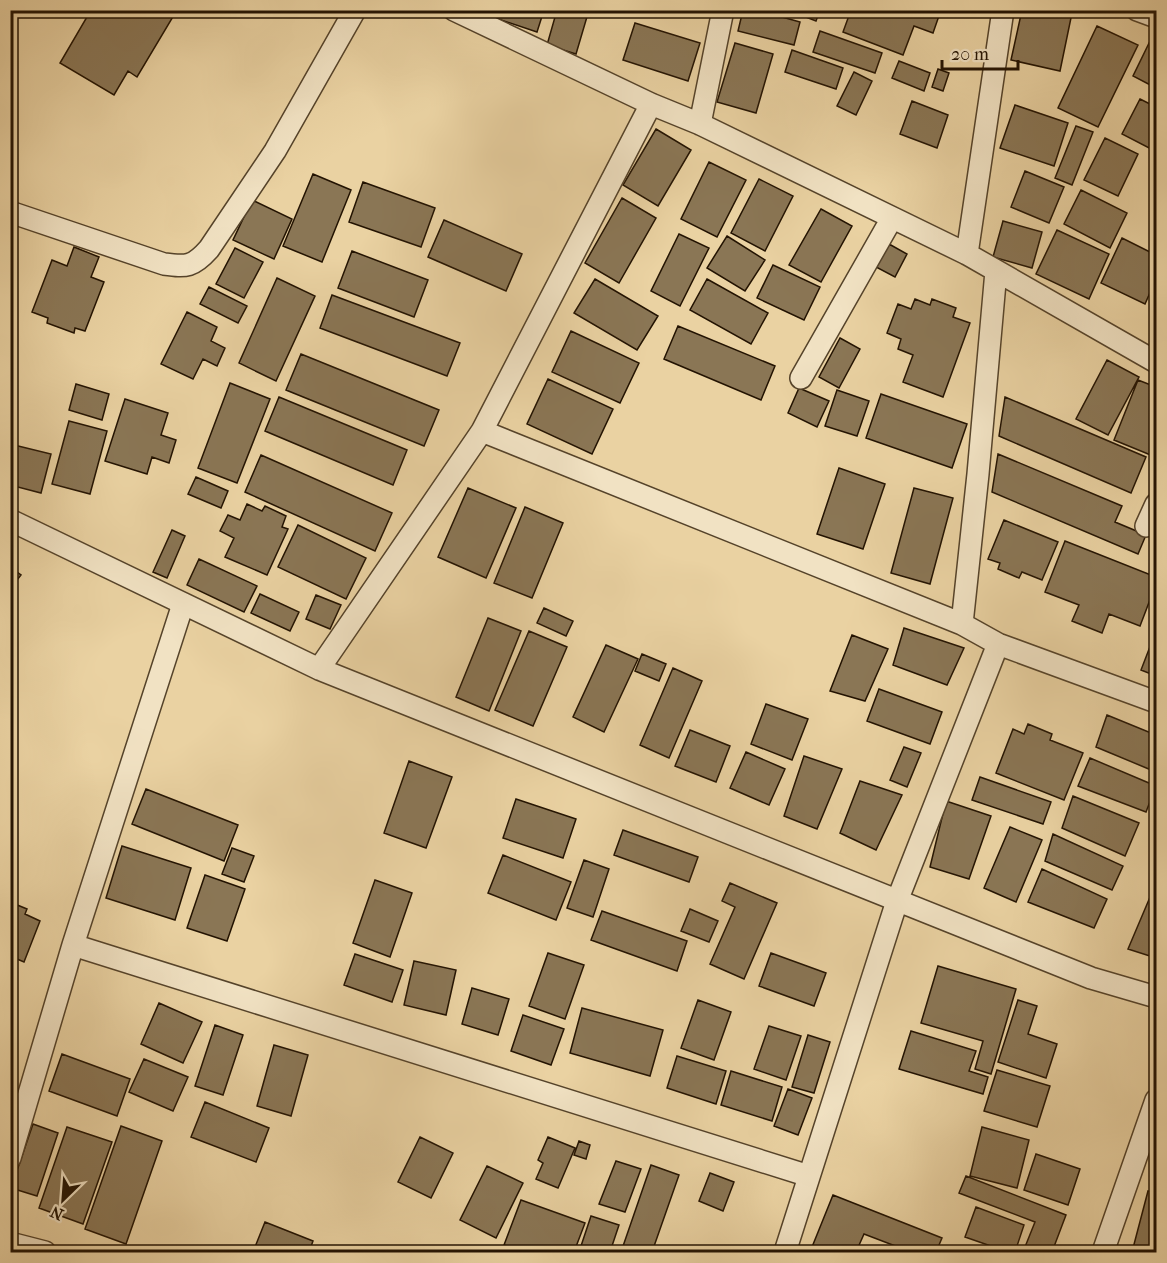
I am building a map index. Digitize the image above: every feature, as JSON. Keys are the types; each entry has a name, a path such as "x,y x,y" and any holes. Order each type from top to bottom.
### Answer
{"street":[{"path":"10,212 164,264 183,267 197,262 209,249 275,151 355,10"},
{"path":"454,10 651,104 700,124 967,254 1156,362"},
{"path":"700,124 723,10"},
{"path":"967,254 1003,10"},
{"path":"1137,10 1156,17"},
{"path":"319,669 482,431 651,104"},
{"path":"801,378 892,218"},
{"path":"962,624 996,271"},
{"path":"482,431 962,624 998,644 1156,702"},
{"path":"1146,526 1156,504"},
{"path":"10,520 319,669 1091,978 1156,998"},
{"path":"10,1158 73,945 183,604"},
{"path":"785,1252 897,901 998,644"},
{"path":"73,945 809,1176"},
{"path":"1103,1252 1156,1100"},
{"path":"10,1243 45,1252"}],"building":[{"path":"91,10 166,10 174,15 137,77 128,71 114,95 60,63"},
{"path":"471,10 544,10 537,32"},
{"path":"557,10 589,10 576,54 547,45"},
{"path":"743,10 757,10 800,22 794,45 738,31"},
{"path":"788,10 820,10 816,21"},
{"path":"851,10 941,10 933,33 914,26 903,55 843,32"},
{"path":"1022,10 1062,10 1072,13 1060,71 1011,60"},
{"path":"635,23 700,43 688,81 623,60"},
{"path":"1097,26 1138,45 1098,127 1058,108"},
{"path":"820,31 882,53 875,73 813,52"},
{"path":"1152,37 1156,39 1156,88 1133,76"},
{"path":"735,43 773,54 756,113 717,102"},
{"path":"792,50 843,68 836,89 785,72"},
{"path":"899,61 930,73 924,91 892,78"},
{"path":"938,69 949,73 943,91 932,87"},
{"path":"854,72 872,81 856,115 837,106"},
{"path":"1140,99 1156,107 1156,144 1153,150 1122,134"},
{"path":"912,101 948,115 937,148 900,134"},
{"path":"1015,105 1068,123 1054,166 1000,148"},
{"path":"1076,126 1093,132 1072,185 1055,178"},
{"path":"656,129 691,150 658,206 623,185"},
{"path":"1105,138 1138,154 1118,196 1084,180"},
{"path":"709,162 746,180 717,237 681,219"},
{"path":"1025,171 1064,187 1049,223 1011,207"},
{"path":"313,174 351,190 322,262 283,246"},
{"path":"759,179 793,196 765,251 731,233"},
{"path":"363,182 435,208 421,247 349,222"},
{"path":"1081,190 1127,213 1110,248 1064,224"},
{"path":"622,198 656,218 619,283 585,263"},
{"path":"252,200 292,219 274,259 233,240"},
{"path":"821,209 852,226 821,282 789,265"},
{"path":"444,220 522,254 506,291 428,257"},
{"path":"1003,221 1042,232 1032,268 993,257"},
{"path":"1057,230 1109,254 1089,299 1036,274"},
{"path":"679,234 709,248 680,306 651,291"},
{"path":"727,236 765,260 745,291 707,268"},
{"path":"1122,238 1156,255 1156,279 1145,304 1101,283"},
{"path":"889,244 907,254 895,277 876,267"},
{"path":"74,247 99,257 91,277 104,282 85,331 75,328 74,333 47,323 48,318 32,312 52,260 67,266"},
{"path":"235,248 263,262 244,298 216,284"},
{"path":"352,251 428,280 414,317 338,288"},
{"path":"773,265 820,287 804,320 757,298"},
{"path":"277,278 315,296 276,381 239,363"},
{"path":"595,279 658,316 637,350 574,313"},
{"path":"707,279 768,313 751,344 690,310"},
{"path":"209,287 247,306 238,323 200,304"},
{"path":"332,295 460,343 447,376 320,328"},
{"path":"915,299 930,305 932,299 956,308 953,317 970,323 943,397 903,382 913,355 898,349 901,339 887,333 898,304 911,309"},
{"path":"187,312 217,327 211,341 225,348 217,366 203,359 193,379 161,364"},
{"path":"678,326 775,366 761,400 664,359"},
{"path":"571,331 639,363 620,403 552,372"},
{"path":"840,338 860,349 839,388 819,377"},
{"path":"301,354 439,410 424,446 286,390"},
{"path":"1107,360 1139,377 1108,435 1076,419"},
{"path":"548,379 613,409 592,454 527,424"},
{"path":"1138,380 1156,387 1156,447 1153,456 1114,440"},
{"path":"230,383 270,399 237,483 198,468"},
{"path":"76,384 109,394 102,420 69,410"},
{"path":"799,388 829,401 817,427 788,413"},
{"path":"837,390 869,401 857,436 825,426"},
{"path":"881,394 967,424 952,468 866,438"},
{"path":"279,397 407,450 393,485 265,431"},
{"path":"1005,397 1146,457 1131,493 999,436"},
{"path":"125,399 168,413 161,435 176,440 169,463 152,457 147,474 105,461"},
{"path":"69,421 107,431 90,494 52,484"},
{"path":"10,444 51,454 41,493 10,485"},
{"path":"998,454 1122,506 1115,522 1146,535 1138,554 992,492"},
{"path":"261,455 392,513 375,551 245,492"},
{"path":"839,468 885,484 863,549 817,534"},
{"path":"196,477 228,491 221,508 188,494"},
{"path":"468,488 516,508 486,578 438,557"},
{"path":"914,488 953,498 930,584 891,573"},
{"path":"247,504 262,511 265,506 286,516 282,527 288,529 267,575 225,557 234,538 220,531 228,515 240,520"},
{"path":"525,507 563,523 532,598 494,583"},
{"path":"1004,520 1058,542 1042,580 1022,572 1019,578 998,569 1000,563 988,559"},
{"path":"298,525 366,558 346,599 278,567"},
{"path":"172,530 185,536 167,578 153,572"},
{"path":"1065,541 1156,577 1156,584 1140,626 1109,614 1102,633 1072,621 1079,605 1045,592"},
{"path":"199,559 257,586 244,612 187,585"},
{"path":"10,567 21,575 10,589"},
{"path":"260,594 299,612 290,631 251,613"},
{"path":"316,595 341,605 330,629 306,619"},
{"path":"544,608 573,621 566,636 537,623"},
{"path":"488,618 521,631 489,711 456,697"},
{"path":"904,628 964,648 947,685 893,665"},
{"path":"529,631 567,647 533,726 495,710"},
{"path":"1156,631 1156,676 1141,670"},
{"path":"852,635 888,649 865,701 830,691"},
{"path":"606,645 638,659 604,732 573,717"},
{"path":"642,654 666,664 659,681 635,671"},
{"path":"673,668 702,681 669,758 640,745"},
{"path":"879,689 942,712 930,744 867,721"},
{"path":"766,704 808,719 792,760 751,744"},
{"path":"1107,715 1156,735 1156,772 1096,747"},
{"path":"1028,724 1052,734 1050,740 1083,753 1064,800 996,773 1013,729 1024,734"},
{"path":"690,730 730,746 716,782 675,766"},
{"path":"904,747 921,753 907,787 890,780"},
{"path":"746,752 785,769 769,805 730,788"},
{"path":"804,756 842,769 817,829 784,816"},
{"path":"1090,758 1156,786 1146,812 1078,786"},
{"path":"409,761 452,777 426,848 384,833"},
{"path":"980,777 1051,802 1043,824 972,800"},
{"path":"860,781 902,795 876,850 840,833"},
{"path":"146,789 238,825 224,861 132,824"},
{"path":"1073,796 1139,823 1125,856 1062,828"},
{"path":"516,799 576,819 563,858 503,838"},
{"path":"946,801 991,816 969,879 930,867"},
{"path":"1010,827 1042,840 1016,902 984,888"},
{"path":"623,830 698,857 689,882 614,855"},
{"path":"1053,834 1123,866 1112,890 1045,861"},
{"path":"122,846 191,868 175,920 106,898"},
{"path":"232,848 254,856 244,882 222,874"},
{"path":"503,855 571,882 556,920 488,893"},
{"path":"584,860 609,869 593,917 567,908"},
{"path":"1042,869 1107,899 1094,928 1028,902"},
{"path":"205,875 245,889 227,941 187,928"},
{"path":"375,880 412,893 390,957 353,943"},
{"path":"730,883 777,903 744,979 710,964 735,907 722,901"},
{"path":"1156,883 1156,958 1128,949"},
{"path":"10,902 27,909 25,914 40,921 24,962 10,956"},
{"path":"690,909 718,921 709,942 681,931"},
{"path":"602,911 687,941 677,971 591,940"},
{"path":"548,953 584,965 565,1019 529,1006"},
{"path":"771,953 826,973 814,1006 759,986"},
{"path":"355,954 403,970 392,1002 344,985"},
{"path":"414,961 456,970 446,1015 404,1005"},
{"path":"938,966 1016,989 991,1074 975,1069 983,1041 921,1023"},
{"path":"472,988 509,999 498,1035 462,1024"},
{"path":"698,1000 731,1012 714,1060 681,1048"},
{"path":"1018,1000 1037,1006 1028,1034 1057,1044 1046,1078 998,1062"},
{"path":"159,1003 202,1022 183,1063 141,1044"},
{"path":"582,1008 663,1030 650,1076 570,1053"},
{"path":"523,1015 564,1029 551,1065 511,1051"},
{"path":"215,1025 243,1035 223,1095 195,1086"},
{"path":"769,1026 801,1036 786,1080 754,1069"},
{"path":"911,1031 976,1051 969,1071 988,1077 983,1094 899,1069"},
{"path":"808,1035 830,1042 814,1093 792,1087"},
{"path":"274,1045 308,1055 291,1116 257,1106"},
{"path":"62,1054 130,1079 117,1116 49,1091"},
{"path":"677,1056 726,1071 716,1104 667,1088"},
{"path":"144,1059 188,1077 173,1111 129,1092"},
{"path":"997,1070 1050,1086 1037,1127 984,1111"},
{"path":"731,1071 782,1087 772,1121 721,1105"},
{"path":"788,1089 812,1098 798,1135 774,1126"},
{"path":"205,1102 269,1128 256,1162 191,1137"},
{"path":"33,1124 58,1133 37,1196 11,1188"},
{"path":"121,1126 162,1141 126,1244 85,1229"},
{"path":"67,1127 112,1142 83,1224 39,1208"},
{"path":"982,1127 1029,1140 1017,1188 970,1176"},
{"path":"420,1137 453,1153 431,1198 398,1182"},
{"path":"548,1137 575,1148 558,1188 536,1179 543,1163 538,1160"},
{"path":"579,1141 590,1145 586,1159 574,1155"},
{"path":"1036,1154 1080,1169 1068,1205 1024,1190"},
{"path":"616,1161 641,1169 625,1212 599,1204"},
{"path":"651,1165 679,1175 652,1252 621,1252"},
{"path":"487,1166 523,1183 496,1238 460,1220"},
{"path":"710,1173 734,1182 723,1211 699,1201"},
{"path":"966,1176 1066,1215 1052,1252 1023,1252 1035,1222 959,1193"},
{"path":"1148,1191 1156,1193 1156,1252 1132,1252"},
{"path":"833,1195 942,1238 936,1252 911,1252 864,1234 856,1252 810,1252"},
{"path":"521,1200 585,1223 574,1252 526,1252 504,1245"},
{"path":"976,1207 1024,1225 1015,1252 1008,1252 965,1237"},
{"path":"591,1216 619,1225 610,1252 579,1252"},
{"path":"265,1222 313,1241 309,1252 253,1252"}]}
